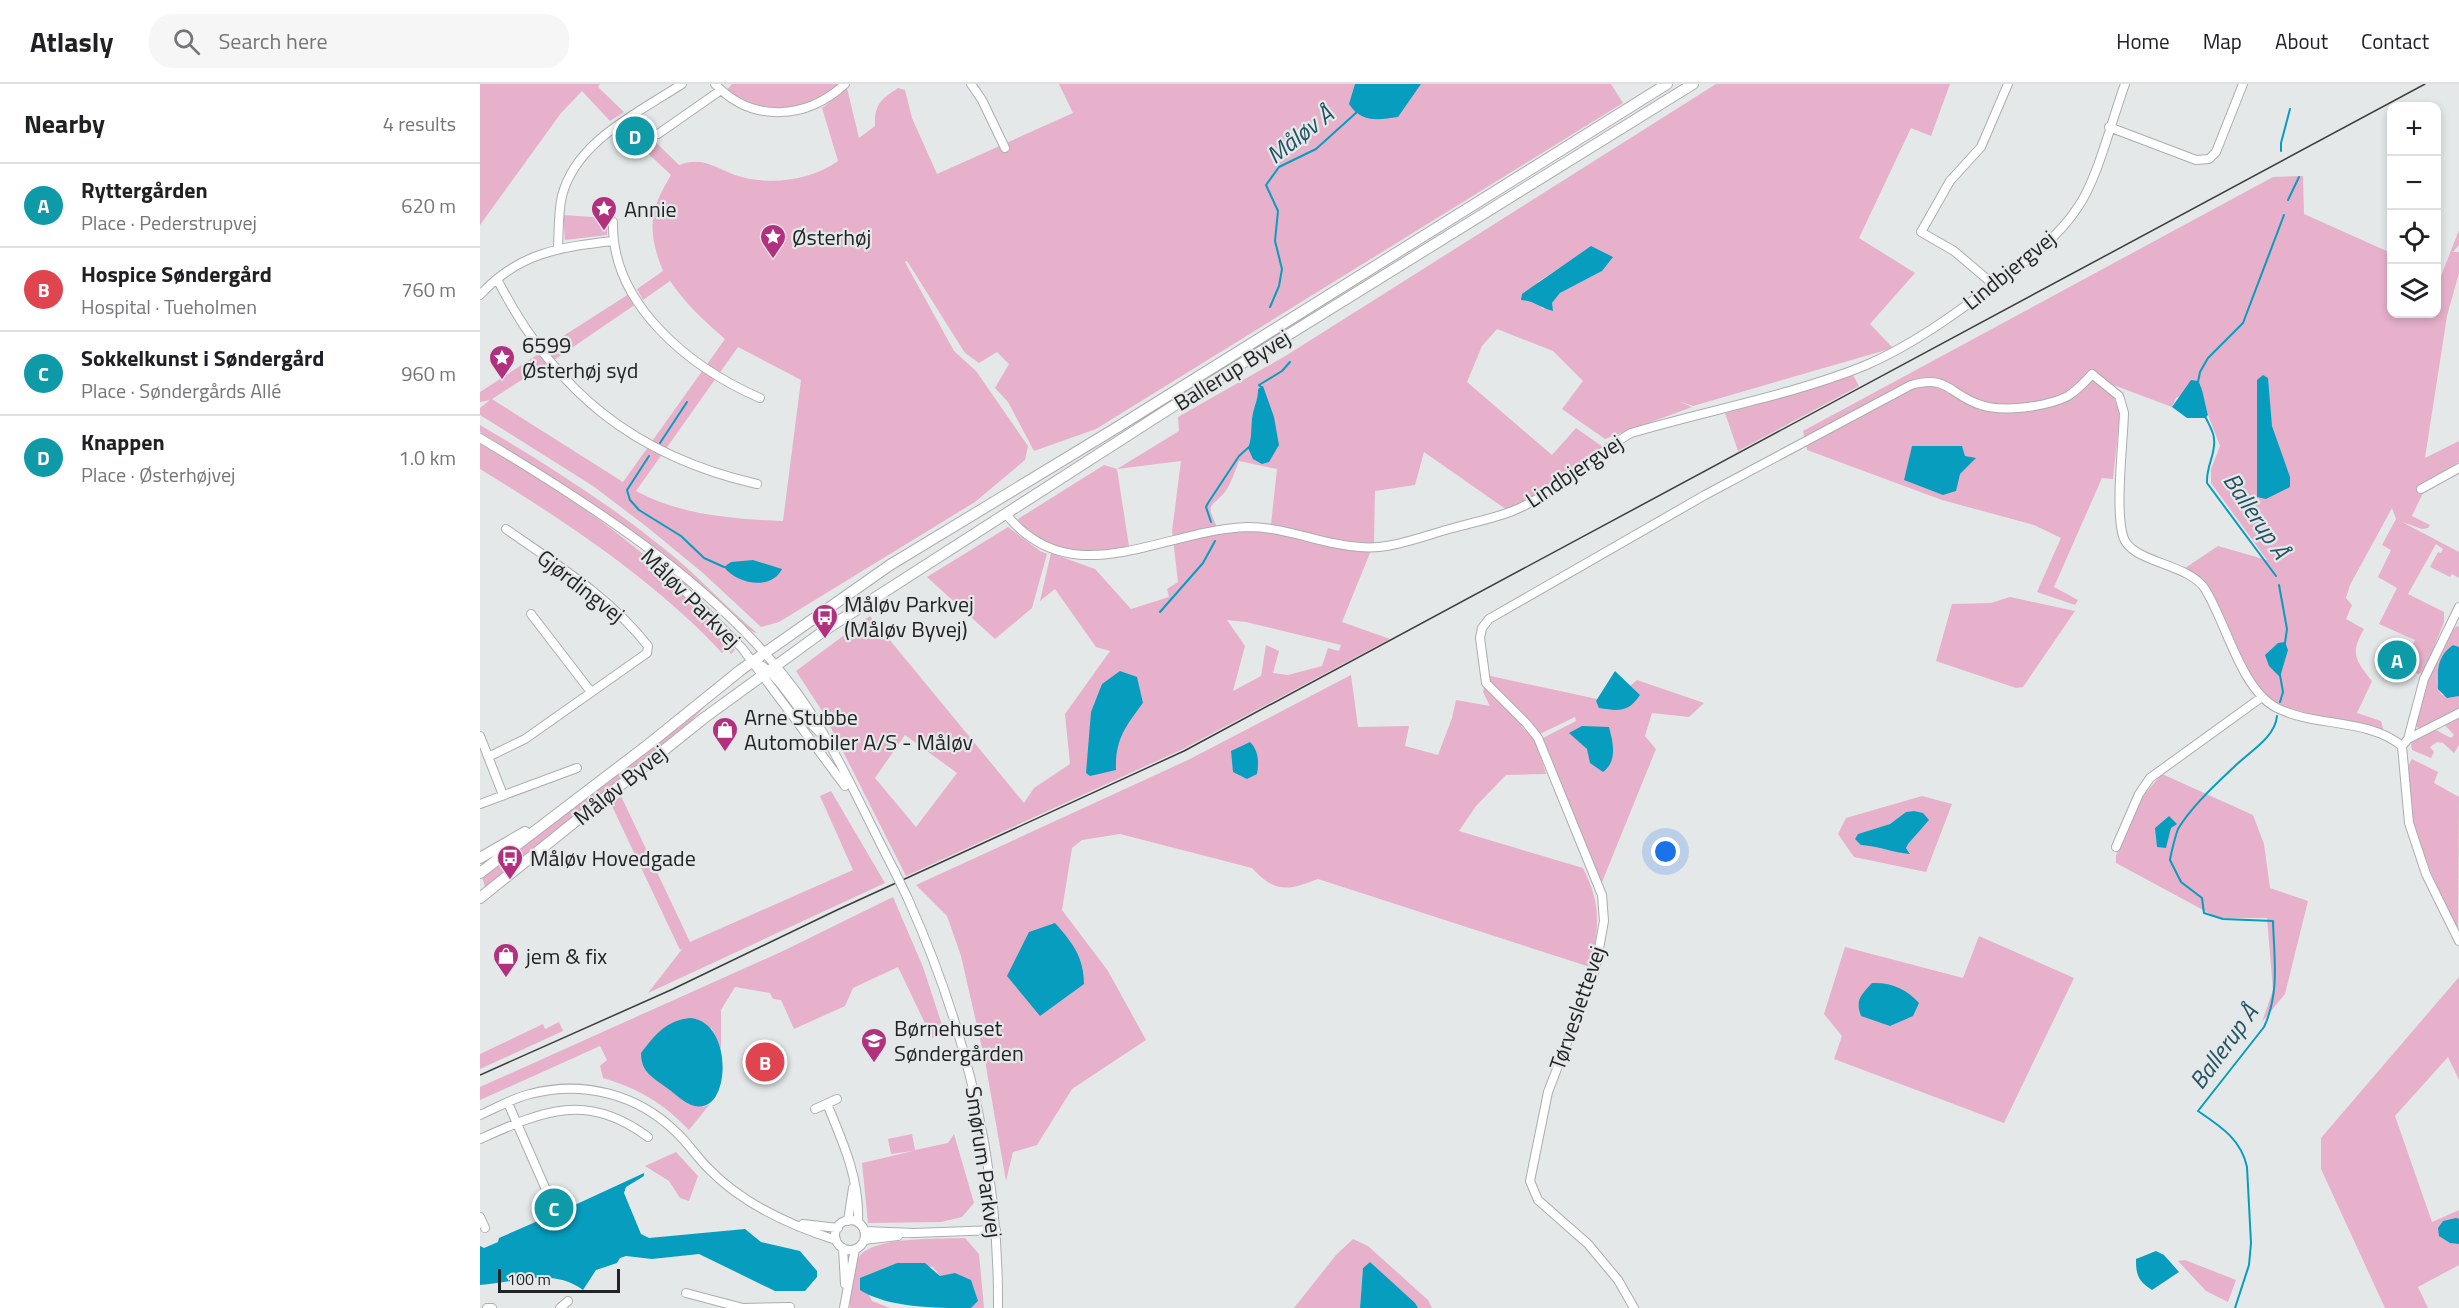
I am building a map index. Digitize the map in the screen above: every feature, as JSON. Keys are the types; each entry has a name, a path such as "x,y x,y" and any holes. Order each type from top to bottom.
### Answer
{"main road":[{"name":"Ballerup Byvej","path":"753,661 890,565 1106,435 1667,84"},
{"name":"Ballerup Byvej","path":"769,669 904,578 1185,399 1693,84"},
{"name":"Måløv Byvej","path":"480,873 753,661"},
{"name":"Måløv Byvej","path":"480,898 769,669"},
{"path":"480,858 552,818"}],"street":[{"path":"558,247 562,195 570,175 581,159 609,133 682,84"},
{"path":"658,134 718,87 737,101 758,110 779,113 799,111 818,105 845,84"},
{"path":"971,84 982,100 1005,148"},
{"path":"1994,285 1954,251 1921,232 1940,195 1989,134 2008,84"},
{"name":"Lindbjergvej","path":"1006,514 1032,541 1071,555 1110,555 1215,531 1248,527 1288,531 1360,548 1398,543 1509,512 1524,506 1606,447 1632,433 1823,380 1864,366 1912,341 1994,285 2041,250 2079,206 2089,188 2125,84"},
{"path":"2109,127 2196,160 2209,159 2216,152 2243,84"},
{"path":"613,222 613,241 634,295 668,340 705,371 760,398"},
{"path":"480,294 513,266 558,247 613,241"},
{"path":"497,279 510,305 541,351 559,373 603,415 617,426 685,463 757,484"},
{"name":"Tørveslettevej","path":"1634,1308 1618,1280 1588,1244 1538,1200 1532,1190 1531,1166 1548,1092 1595,970 1604,921 1602,895 1538,738 1486,683 1483,672 1482,628 1489,619 1628,539 1911,385 1937,381 1948,385 1975,404 2006,410 2053,401 2068,395 2092,374 2119,396 2124,413 2120,520 2126,544 2137,552 2190,576 2204,587 2250,680 2262,697"},
{"name":"Måløv Parkvej","path":"480,438 573,496 697,586 765,652 769,669"},
{"path":"2421,489 2459,468"},
{"name":"Gjørdingvej","path":"488,757 525,739 647,653 648,646 626,618 600,596 506,529"},
{"name":"Måløv Parkvej","path":"628,535 715,618 753,661 769,669"},
{"path":"2459,607 2424,679 2405,743 2409,823 2426,874 2459,941"},
{"path":"531,614 591,692"},
{"name":"Smørum Parkvej","path":"769,669 824,736 895,872 935,962 969,1069 981,1126 996,1230 998,1308"},
{"name":"Smørum Parkvej","path":"769,669 868,821"},
{"path":"2116,848 2139,794 2150,778 2262,697 2277,708 2291,713 2379,734 2405,743 2459,713"},
{"path":"480,736 503,795"},
{"path":"480,804 577,768"},
{"path":"480,1115 540,1092 577,1088 621,1096 659,1117 677,1133 710,1171 752,1202 836,1240 843,1248 846,1288"},
{"path":"815,1109 837,1099"},
{"path":"508,1103 551,1201"},
{"path":"827,1104 850,1159 857,1190 858,1222 864,1236"},
{"path":"480,1139 517,1122 553,1111 588,1111 624,1122 648,1137"},
{"path":"848,1221 854,1182"},
{"path":"480,1217 485,1228"},
{"path":"800,1225 838,1228 848,1221 858,1222"},
{"path":"836,1240 838,1228"},
{"path":"864,1236 996,1230"},
{"path":"844,1308 855,1249 864,1236"},
{"path":"843,1248 855,1249"},
{"path":"686,1293 722,1306 790,1307"},
{"path":"560,1308 568,1301"},
{"path":"487,1308 492,1308"}],"shaded area":[{"path":"480,84 600,84 598,87 624,112 610,121 582,91 561,113 480,225"},
{"path":"732,84 842,84 828,94 800,106 771,108 756,105 726,91"},
{"path":"1059,84 1611,84 1623,103 1096,429 1034,451 1008,402 995,388 1009,364 997,352 979,363 965,353 907,261 905,262 954,351 976,371 1028,446 1025,460 975,502 779,622 761,627 703,573 593,486 480,415 480,408 490,400 480,402 480,392 540,353 548,363 492,399 623,482 725,339 696,312 670,281 643,300 637,289 663,271 654,244 653,222 658,200 671,175 624,131 636,123 679,165 701,162 735,175 774,181 815,173 838,161 822,108 847,88 859,138 875,126 877,108 883,99 898,88 905,90 912,118 937,174 1073,113","holes":["738,347 801,380 783,521 726,517 689,511 636,491"]},
{"path":"1716,84 1950,84 1931,136 1911,128 1859,238 1915,273 1870,324 1893,348 1693,406 1678,401 1692,407 1605,439 1562,409 1583,381 1553,351 1497,329 1482,346 1467,382 1552,455 1576,428 1603,447 1530,501 1507,510 1424,452 1415,485 1375,491 1374,543 1342,622 1390,639 1183,749 906,876 824,714 796,671 870,616 1024,803 1034,788 1070,764 1065,714 1110,651 1096,647 1055,589 1040,601 1051,553 1095,569 1131,609 1169,597 1167,589 1178,582 1172,531 1181,461 1117,469 1179,431 1178,417 1287,355","holes":["1591,247 1602,271 1560,293 1543,309 1535,301 1538,282","1258,389 1262,464 1248,448","1239,461 1277,469 1271,524 1244,523 1217,527 1210,510 1231,481","1227,620 1246,622 1341,645 1339,651 1328,648 1322,666 1288,675 1273,673 1279,651 1266,645 1261,676 1233,691 1245,646","1143,703 1128,722 1115,749 1091,728 1091,712","905,735 957,773 916,827 875,778"]},
{"path":"2303,176 2304,214 2387,251 2387,318 2441,318 2441,276 2459,230 2459,245 2453,252 2459,252 2459,273 2447,316 2425,458 2459,441 2459,462 2417,486 2423,493 2412,516 2430,525 2428,528 2422,529 2402,522 2459,552 2459,578 2452,574 2450,577 2430,567 2438,552 2441,553 2443,549 2436,544 2408,594 2444,612 2444,622 2424,672 2418,674 2402,664 2415,640 2379,624 2397,588 2378,577 2391,550 2382,545 2396,519 2392,508 2350,585 2346,598 2352,605 2346,619 2364,629 2357,644 2356,656 2372,681 2357,713 2381,721 2384,732 2284,707 2269,697 2257,684 2237,649 2203,578 2179,572 2218,546 2267,560 2211,483 2211,469 2220,446 2200,394 2201,385 2176,398 2172,407 2108,383 2120,413 2113,479 2102,478 2054,587 2078,600 2075,605 2037,592 2061,538 2034,525 1942,500 1807,450 1803,431 2273,177"},
{"path":"563,215 608,218 607,235 565,240"},
{"path":"629,294 636,304 554,360 546,347"},
{"path":"1853,375 1859,386 1738,451 1725,413"},
{"path":"480,425 573,483 640,530 687,568 757,633 737,619 696,581 644,541 563,485 480,432"},
{"path":"480,443 568,498 630,543 672,581 735,650 731,654 727,649 722,653 668,601 607,553 480,469"},
{"path":"1104,465 1117,469 1129,546 1100,551 1068,550 1038,540 1018,519"},
{"path":"1008,527 1047,554 1032,608 995,639 927,577"},
{"path":"2010,597 2075,611 2023,687 2016,688 1936,661 1952,604 1991,603"},
{"path":"2457,626 2459,627 2459,647 2453,645 2445,657 2437,675 2437,682 2442,695 2459,696 2459,709 2420,729 2416,726 2429,672 2441,646"},
{"path":"1351,675 1358,727 1409,726 1405,746 1438,755 1456,700 1490,706 1483,692 1486,675 1597,699 1596,701 1639,696 1630,686 1637,680 1704,703 1689,717 1652,713 1645,736 1656,749 1600,887 1541,739 1576,721 1575,717 1538,735 1528,722 1521,726 1536,740 1546,774 1506,775 1476,806 1459,831 1583,868 1593,894 1597,917 1590,967 1318,879 1298,886 1275,886 1252,868 1120,834 1082,840 1072,848 1062,910 1108,971 1146,1040 1072,1089 1037,1145 1013,1152 1006,1181 985,1061 961,956 947,916 916,885 1188,760"},
{"path":"706,705 690,722 485,887 482,876"},
{"path":"2459,716 2459,745 2454,753 2443,743 2437,742 2430,747 2434,752 2431,758 2412,750 2411,744 2415,738 2434,729 2451,738 2454,735 2444,724"},
{"path":"2412,759 2438,772 2434,783 2459,797 2458,932 2431,871 2412,820 2407,795 2407,775"},
{"path":"2162,774 2253,815 2264,844 2270,888 2308,901 2285,994 2262,1022 2273,990 2267,918 2218,918 2116,863 2116,855 2142,797"},
{"path":"831,791 885,883 648,993 683,948 680,950 611,804 621,796 690,942 853,870 820,796"},
{"path":"1922,796 1952,804 1926,872 1854,857 1838,834 1846,818","holes":["1906,812 1906,848 1910,853 1861,845 1858,834 1890,824"]},
{"path":"893,897 923,967 945,1034 932,1038 898,967 853,988 845,1006 794,1029 781,1000 773,999 770,993 735,987 721,1010 721,1049 711,1027 703,1107 710,1104 689,1130 659,1104 628,1087 603,1078 600,1066 607,1060 600,1046 480,1100 480,1087 783,951"},
{"path":"1979,936 2074,978 2004,1123 1834,1059 1842,1036 1824,1014 1845,947 1963,978"},
{"path":"2459,977 2459,1080 2448,1057 2395,1116 2432,1222 2459,1210 2459,1265 2418,1287 2428,1308 2385,1308 2321,1169 2321,1138"},
{"path":"559,1022 563,1031 480,1069 480,1054 543,1024 545,1029"},
{"path":"912,1134 915,1150 948,1143 954,1134 974,1203 962,1217 941,1222 868,1223 862,1163 913,1151 891,1154 888,1139"},
{"path":"676,1152 698,1176 689,1201 680,1198 669,1181 645,1166"},
{"path":"965,1238 979,1254 984,1308 971,1308 978,1301 940,1276 933,1267 897,1263 861,1278 872,1301 890,1308 850,1308 854,1269 858,1258 865,1251 891,1242"},
{"path":"1353,1239 1368,1246 1428,1300 1432,1308 1418,1308 1370,1262 1363,1268 1360,1308 1294,1308 1336,1255"},
{"path":"2185,1260 2236,1280 2228,1302 2206,1291 2178,1261"}],"water":[{"path":"1355,84 1421,84 1398,117 1370,119 1359,114 1349,104"},
{"path":"1591,246 1613,257 1602,271 1560,293 1552,303 1553,311 1521,300 1522,294"},
{"path":"2263,375 2268,378 2272,426 2290,477 2290,487 2266,499 2257,497 2257,380"},
{"path":"2191,380 2198,381 2201,388 2208,415 2205,418 2187,418 2172,407"},
{"path":"1263,386 1274,417 1279,445 1269,462 1262,464 1253,459 1248,448 1258,389"},
{"path":"1912,446 1962,446 1965,456 1976,458 1960,474 1956,491 1943,495 1904,480"},
{"path":"753,560 782,569 770,580 754,583 737,578 724,567 731,562"},
{"path":"2285,642 2288,650 2280,677 2269,666 2265,655 2278,643"},
{"path":"2453,645 2459,647 2459,696 2447,698 2438,689 2438,670 2444,654"},
{"path":"1120,671 1137,677 1143,703 1122,734 1117,750 1116,770 1090,776 1086,773 1091,712 1102,684"},
{"path":"1615,671 1640,695 1627,708 1612,710 1599,708 1596,701"},
{"path":"1582,726 1609,727 1613,757 1608,768 1603,772 1590,763 1587,749 1569,733"},
{"path":"1250,742 1257,753 1258,766 1257,774 1247,779 1233,772 1231,751"},
{"path":"1906,812 1923,813 1929,820 1908,844 1906,848 1910,854 1861,845 1855,839 1858,834 1890,824"},
{"path":"2169,816 2177,824 2171,828 2166,848 2157,847 2155,828"},
{"path":"1055,923 1076,951 1082,966 1084,984 1040,1016 1007,976 1029,932"},
{"path":"1872,983 1892,985 1909,994 1919,1003 1913,1016 1890,1026 1861,1016 1860,998"},
{"path":"691,1018 704,1023 714,1033 720,1047 722,1078 712,1101 703,1106 693,1105 679,1098 648,1074 643,1065 641,1053 651,1040 668,1025"},
{"path":"644,1173 644,1176 626,1187 624,1193 641,1234 649,1238 745,1229 761,1242 800,1251 817,1271 817,1277 805,1291 775,1291 699,1254 652,1259 626,1256 620,1258 617,1263 596,1270 583,1290 559,1279 546,1278 480,1285 480,1246 484,1248 498,1242 499,1238 547,1217 565,1212 566,1209"},
{"path":"2459,1219 2459,1244 2450,1243 2439,1236 2438,1228 2443,1221"},
{"path":"2156,1251 2164,1255 2179,1272 2152,1290 2139,1277 2136,1259"},
{"path":"1370,1262 1418,1308 1360,1308 1363,1268"},
{"path":"897,1263 925,1263 940,1276 955,1273 971,1280 978,1301 971,1308 912,1306 884,1300 860,1290 860,1278"}],"waterway":[{"name":"Ballerup Å","path":"2281,151 2290,109"},
{"name":"Måløv Å","path":"1270,307 1279,286 1282,269 1275,241 1278,211 1266,185 1279,167 1316,149 1357,112"},
{"path":"2288,200 2299,177"},
{"name":"Ballerup Å","path":"2198,382 2200,372 2208,358 2243,323 2284,215"},
{"name":"Måløv Å","path":"1262,388 1259,385 1282,371 1290,362"},
{"path":"660,443 687,402"},
{"name":"Ballerup Å","path":"2205,416 2213,433 2214,444 2207,483 2276,576"},
{"name":"Måløv Å","path":"1211,522 1206,507 1208,503 1239,456 1249,447"},
{"path":"649,456 627,490 630,500 639,510 681,536 704,558 724,567"},
{"name":"Måløv Å","path":"1160,612 1203,563 1215,541"},
{"name":"Ballerup Å","path":"2279,585 2287,629 2285,643"},
{"name":"Ballerup Å","path":"2280,675 2283,692 2280,702"},
{"name":"Ballerup Å","path":"2235,1308 2249,1265 2251,1243 2247,1167 2235,1141 2222,1128 2198,1111 2264,1027 2274,988 2273,921 2223,919 2204,913 2202,898 2181,882 2170,860 2177,831 2183,821 2196,804 2266,738 2272,731 2277,716"}],"tram line":[{"path":"480,1075 673,989 837,910 1184,751 2425,84"}],"place":[{"name":"Knappen","path":"635,136"},
{"name":"Annie","path":"604,232"},
{"name":"Østerhøj","path":"773,260"},
{"name":"6599 Østerhøj syd","path":"502,381"},
{"name":"Måløv Parkvej (Måløv Byvej)","path":"825,640"},
{"name":"Ryttergården","path":"2397,660"},
{"name":"Arne Stubbe Automobiler A/S - Måløv","path":"725,753"},
{"name":"Måløv Hovedgade","path":"510,881"},
{"name":"jem & fix","path":"506,979"},
{"name":"Hospice Søndergård","path":"765,1062"},
{"name":"Børnehuset Søndergården","path":"874,1064"},
{"name":"Sokkelkunst i Søndergård","path":"554,1208"}]}
